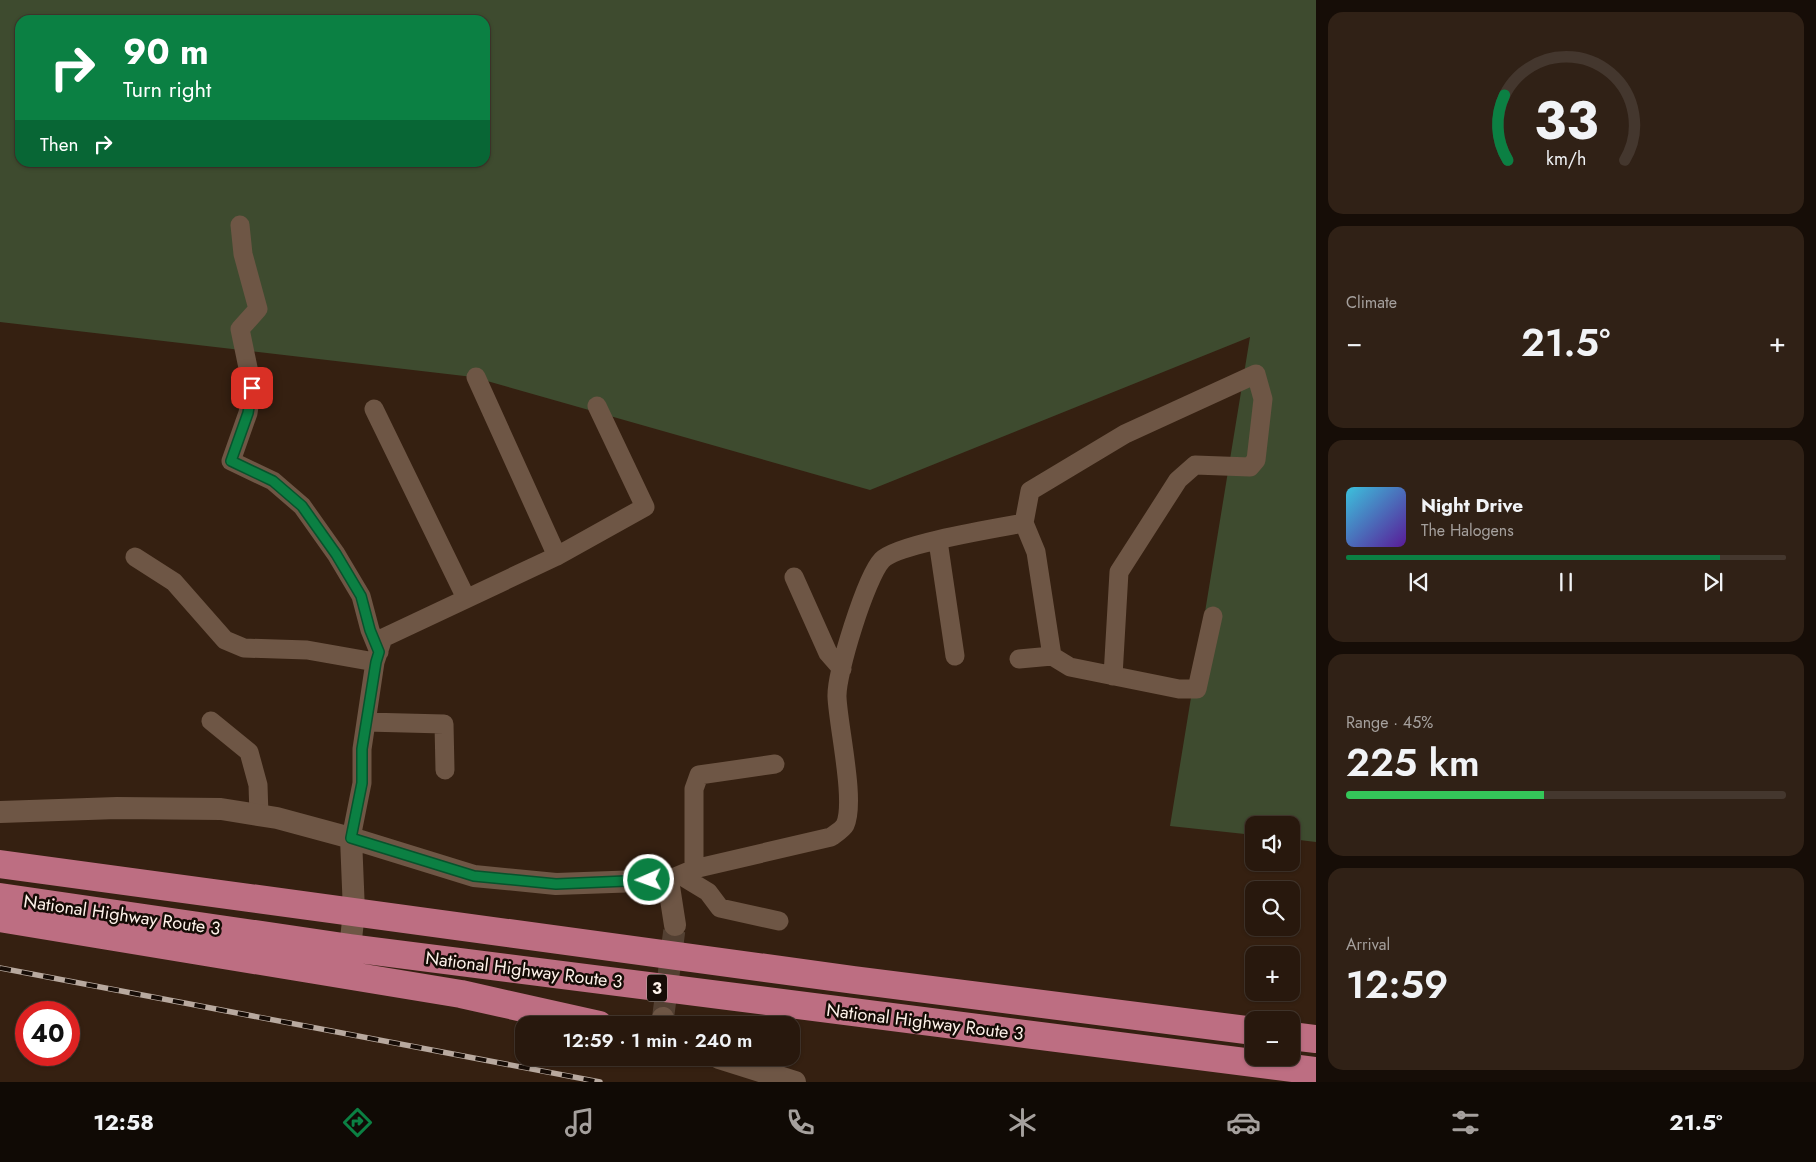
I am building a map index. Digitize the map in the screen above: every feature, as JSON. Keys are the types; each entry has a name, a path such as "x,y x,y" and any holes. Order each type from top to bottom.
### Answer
{"highway":[{"name":"National Highway Route 3","path":"0,864 854,980 1245,1030"},
{"name":"National Highway Route 3","path":"0,897 350,948 1316,1071"},
{"path":"0,918 461,994 559,1016"},
{"path":"1300,1037 1316,1039"}],"street":[{"path":"240,224 243,254 258,309 240,329 252,388 248,413 231,461 273,481 302,506 336,554 361,596 377,657"},
{"path":"1052,656 1036,552 1024,523 1030,491 1125,434 1256,374 1263,399 1256,460 1250,467 1195,465 1178,480 1119,572 1113,676"},
{"path":"476,377 557,556"},
{"path":"350,948 354,912 351,838 362,783 362,749 366,722 377,657 383,638 557,556 645,507 597,406"},
{"path":"374,408 466,598"},
{"path":"0,812 117,808 222,809 276,818 351,838 474,876 556,884 681,875 831,837 845,826 849,804 837,695 842,669 864,594 882,560 907,548 1024,523"},
{"path":"938,541 954,656"},
{"path":"134,557 174,582 226,640 244,648 307,650 377,657"},
{"path":"794,577 828,654 842,669"},
{"path":"1019,659 1052,656 1070,667 1179,689 1197,689 1213,616"},
{"path":"211,721 249,752 258,786 258,815"},
{"path":"366,722 444,724 445,770"},
{"path":"674,925 694,789 699,776 775,764"},
{"path":"681,875 708,892 720,908 779,921"},
{"path":"744,1066 795,1082"}],"green space":[{"path":"0,0 1316,0 1316,842 1300,840 1300,816 1245,816 1245,834 1170,826 1250,337 870,490 473,377 0,322"}],"tunnel":[{"path":"663,1016 675,925"}],"railway":[{"path":"0,968 600,1082"}],"route":[{"path":"252,388 248,413 231,461 273,481 302,506 336,554 361,596 370,630 379,652 362,749 362,783 351,838 474,876 556,884 649,880"}]}
